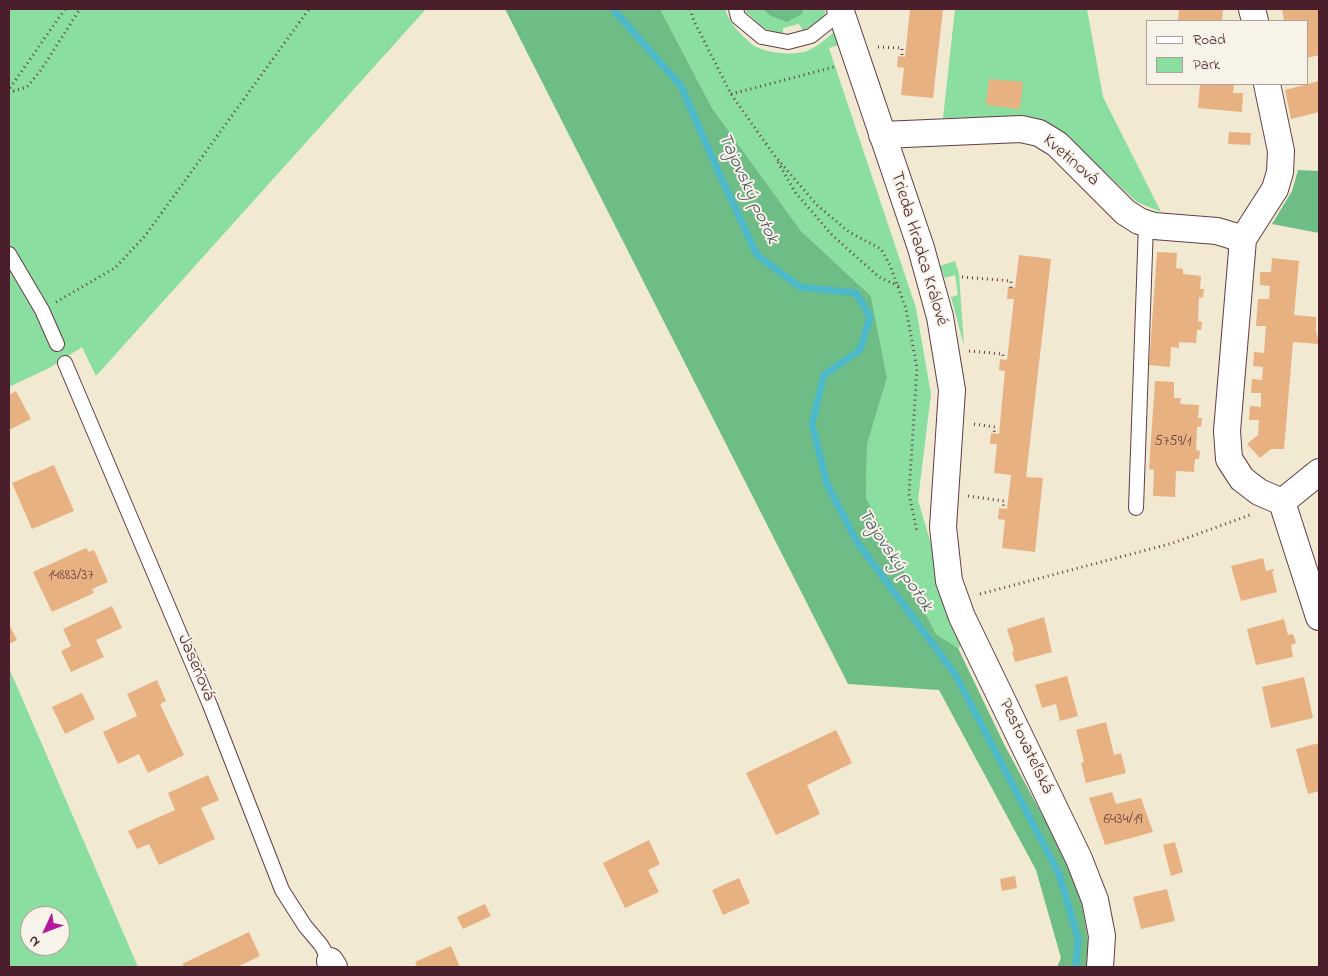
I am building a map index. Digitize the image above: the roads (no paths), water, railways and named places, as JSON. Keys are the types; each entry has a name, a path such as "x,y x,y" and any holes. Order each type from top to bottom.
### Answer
{"street":[{"name":"Trieda Hradca Králové","path":"840,11 921,248 938,308 952,390 943,527"},
{"path":"1267,85 1281,151 1280,172 1275,189 1243,239 1227,431 1229,459 1242,479 1259,492 1282,502 1319,617"},
{"name":"Kvetinová","path":"882,135 1021,129 1039,133 1057,144 1125,212 1139,222 1154,226 1217,231 1243,239"},
{"path":"1282,502 1319,472"},
{"name":"Pestovateľská","path":"943,527 949,581 962,617 1079,859 1095,900 1102,936 1100,967"}],"lane":[{"path":"736,9 738,17 762,37 788,42 811,36 840,11"},
{"path":"1136,508 1146,224"},
{"path":"9,254 42,310 57,344"},
{"name":"Jaseňová","path":"66,363 210,705 282,890 305,926 321,945 332,964"}],"waterway":[{"name":"Tajovský potok","path":"613,9 681,86 757,255 800,287 856,293 870,317 860,350 824,375 812,424 827,484 857,542 955,674 1059,874 1078,938 1076,967"}]}
